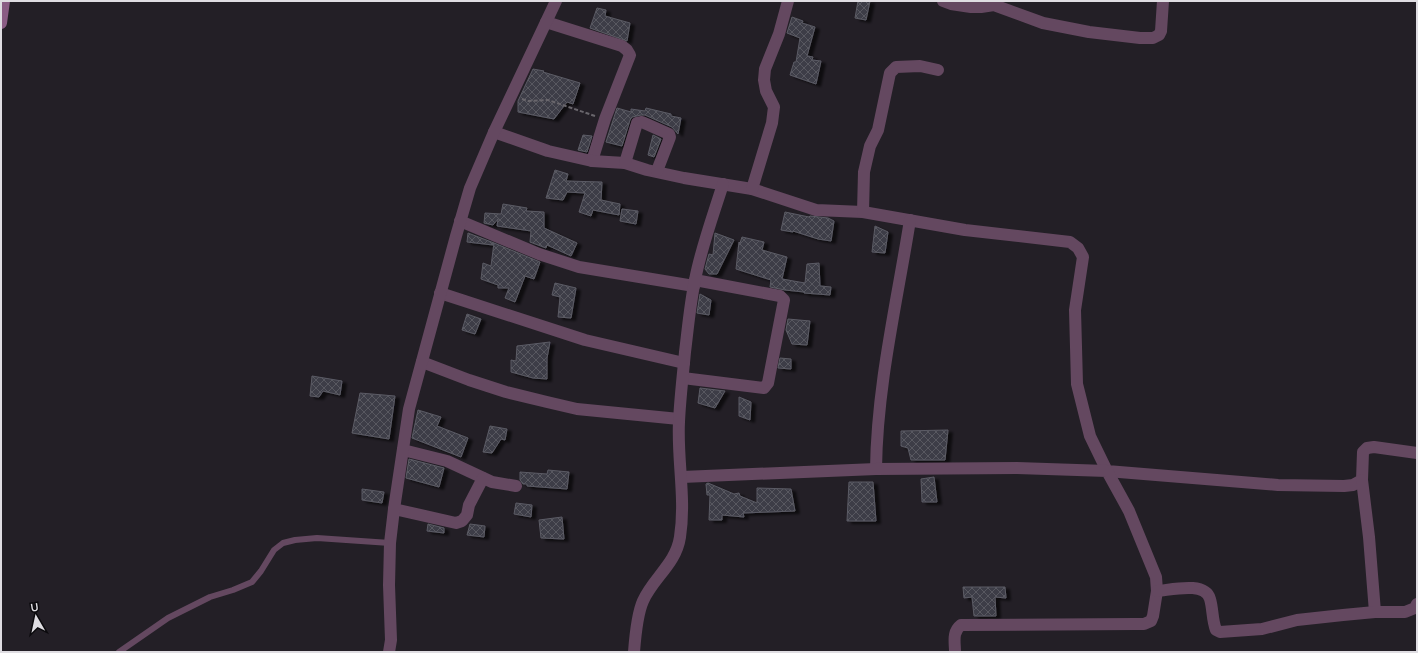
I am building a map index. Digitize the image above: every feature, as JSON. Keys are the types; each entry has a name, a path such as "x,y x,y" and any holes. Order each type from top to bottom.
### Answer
{"main road":[{"path":"1,23 4,1"}],"street":[{"path":"389,652 391,640 389,585 390,543 409,410 470,188 494,132 556,1"},
{"path":"752,189 772,123 774,107 766,91 764,80 765,69 779,34 788,1"},
{"path":"943,1 951,4 981,8 994,6 1043,23 1089,32 1140,38 1153,38 1159,35 1161,31 1163,1"},
{"path":"546,22 622,46 630,55 605,119 592,161"},
{"path":"863,212 864,172 870,146 878,130 890,73 896,67 920,66 938,70"},
{"path":"625,163 638,123 642,122 669,134 670,137 657,171"},
{"path":"494,132 548,151 592,161 625,163 684,178 752,189 816,210 863,212 965,230 1070,242 1078,248 1083,257 1075,310 1077,384 1090,436 1129,511 1156,577 1157,591 1153,616 1150,621 1144,624 961,625 956,629 955,652"},
{"path":"634,652 635,637 642,602 671,562 680,538 682,477 678,436 682,378 694,283 706,235 723,184"},
{"path":"876,469 877,438 889,342 910,220"},
{"path":"460,221 539,254 579,267 780,296 784,300 768,383 764,388 682,378"},
{"path":"440,293 585,340 684,363"},
{"path":"422,362 506,392 577,409 679,420"},
{"path":"1375,612 1369,537 1362,480 1363,452 1367,448 1374,447 1417,453"},
{"path":"403,450 447,461 492,482 516,486"},
{"path":"682,477 876,469 1017,468 1107,471 1278,485 1344,486 1352,485 1362,480"},
{"path":"394,509 456,522 462,521 467,515 469,505 483,478"},
{"path":"1157,591 1196,588 1205,591 1210,597 1216,630 1220,632 1262,629 1297,620 1375,612 1405,612 1415,608 1417,604"}],"lane":[{"path":"119,652 168,618 210,597 252,582 274,550 283,543 295,540 317,538 390,543"}],"path":[{"path":"512,95 528,101 548,100 605,119"}],"building":[{"path":"858,1 870,1 866,20 855,18"},
{"path":"597,8 606,10 605,16 630,23 627,41 590,28"},
{"path":"792,17 803,21 802,23 815,27 807,56 813,57 812,60 821,61 816,84 790,75 794,62 796,62 800,38 787,33"},
{"path":"533,69 544,71 543,72 580,83 573,104 567,102 554,119 518,112 518,101"},
{"path":"617,108 631,112 631,109 645,111 646,108 681,118 678,134 672,127 645,115 641,115 632,117 630,120 622,146 606,142"},
{"path":"583,135 592,136 587,152 578,150"},
{"path":"653,135 661,139 654,157 648,155"},
{"path":"555,170 568,174 566,181 602,182 601,200 620,204 619,215 593,210 591,216 579,212 585,193 567,192 563,200 546,198"},
{"path":"503,204 527,208 526,211 544,212 544,228 577,243 571,256 547,245 546,248 530,242 531,231 497,226 498,219 493,225 484,223 485,213 501,214"},
{"path":"622,209 638,211 636,224 620,221"},
{"path":"785,212 809,217 828,218 834,221 831,241 818,239 793,231 781,230"},
{"path":"875,226 888,232 885,253 872,252"},
{"path":"468,233 494,243 493,245 467,242"},
{"path":"715,233 734,240 717,274 709,274 705,269 709,254 713,255"},
{"path":"742,237 764,242 762,250 787,257 782,279 805,283 807,264 819,263 820,286 831,287 830,295 804,293 770,287 771,280 736,269 739,242 740,243"},
{"path":"494,243 540,262 534,279 525,276 515,302 505,298 509,288 498,288 498,285 481,279 483,263 491,266"},
{"path":"555,283 576,288 571,318 558,317 560,297 552,295"},
{"path":"700,294 711,300 709,315 697,313"},
{"path":"467,314 481,319 475,334 462,330"},
{"path":"788,319 810,321 807,345 792,344 786,330"},
{"path":"550,342 547,358 547,379 533,378 511,372 511,360 516,361 517,346"},
{"path":"780,358 791,359 791,369 778,368"},
{"path":"312,376 342,381 340,395 323,391 319,397 310,396"},
{"path":"700,388 725,391 715,408 698,403"},
{"path":"360,393 395,396 389,439 352,433"},
{"path":"739,397 751,402 750,420 739,416"},
{"path":"418,410 441,417 437,426 468,438 461,457 412,438"},
{"path":"490,426 507,429 505,440 501,439 492,453 483,452"},
{"path":"948,430 945,460 911,460 908,448 901,446 901,431"},
{"path":"409,459 444,468 439,487 406,478"},
{"path":"548,470 569,472 567,489 527,486 527,484 523,484 520,480 520,472 547,474"},
{"path":"934,477 937,502 922,502 921,479"},
{"path":"849,482 873,482 876,521 847,521"},
{"path":"708,483 734,494 739,493 740,496 757,503 757,488 791,489 795,511 743,513 744,517 722,515 722,520 709,520 710,495 707,495 706,484"},
{"path":"362,489 384,492 382,503 362,500"},
{"path":"516,503 532,505 531,517 514,514"},
{"path":"562,517 564,539 541,538 539,520"},
{"path":"428,524 444,528 444,533 427,531"},
{"path":"470,524 485,526 484,537 467,535"},
{"path":"963,587 1005,587 1006,598 995,597 996,616 974,616 972,597 964,598"}]}
